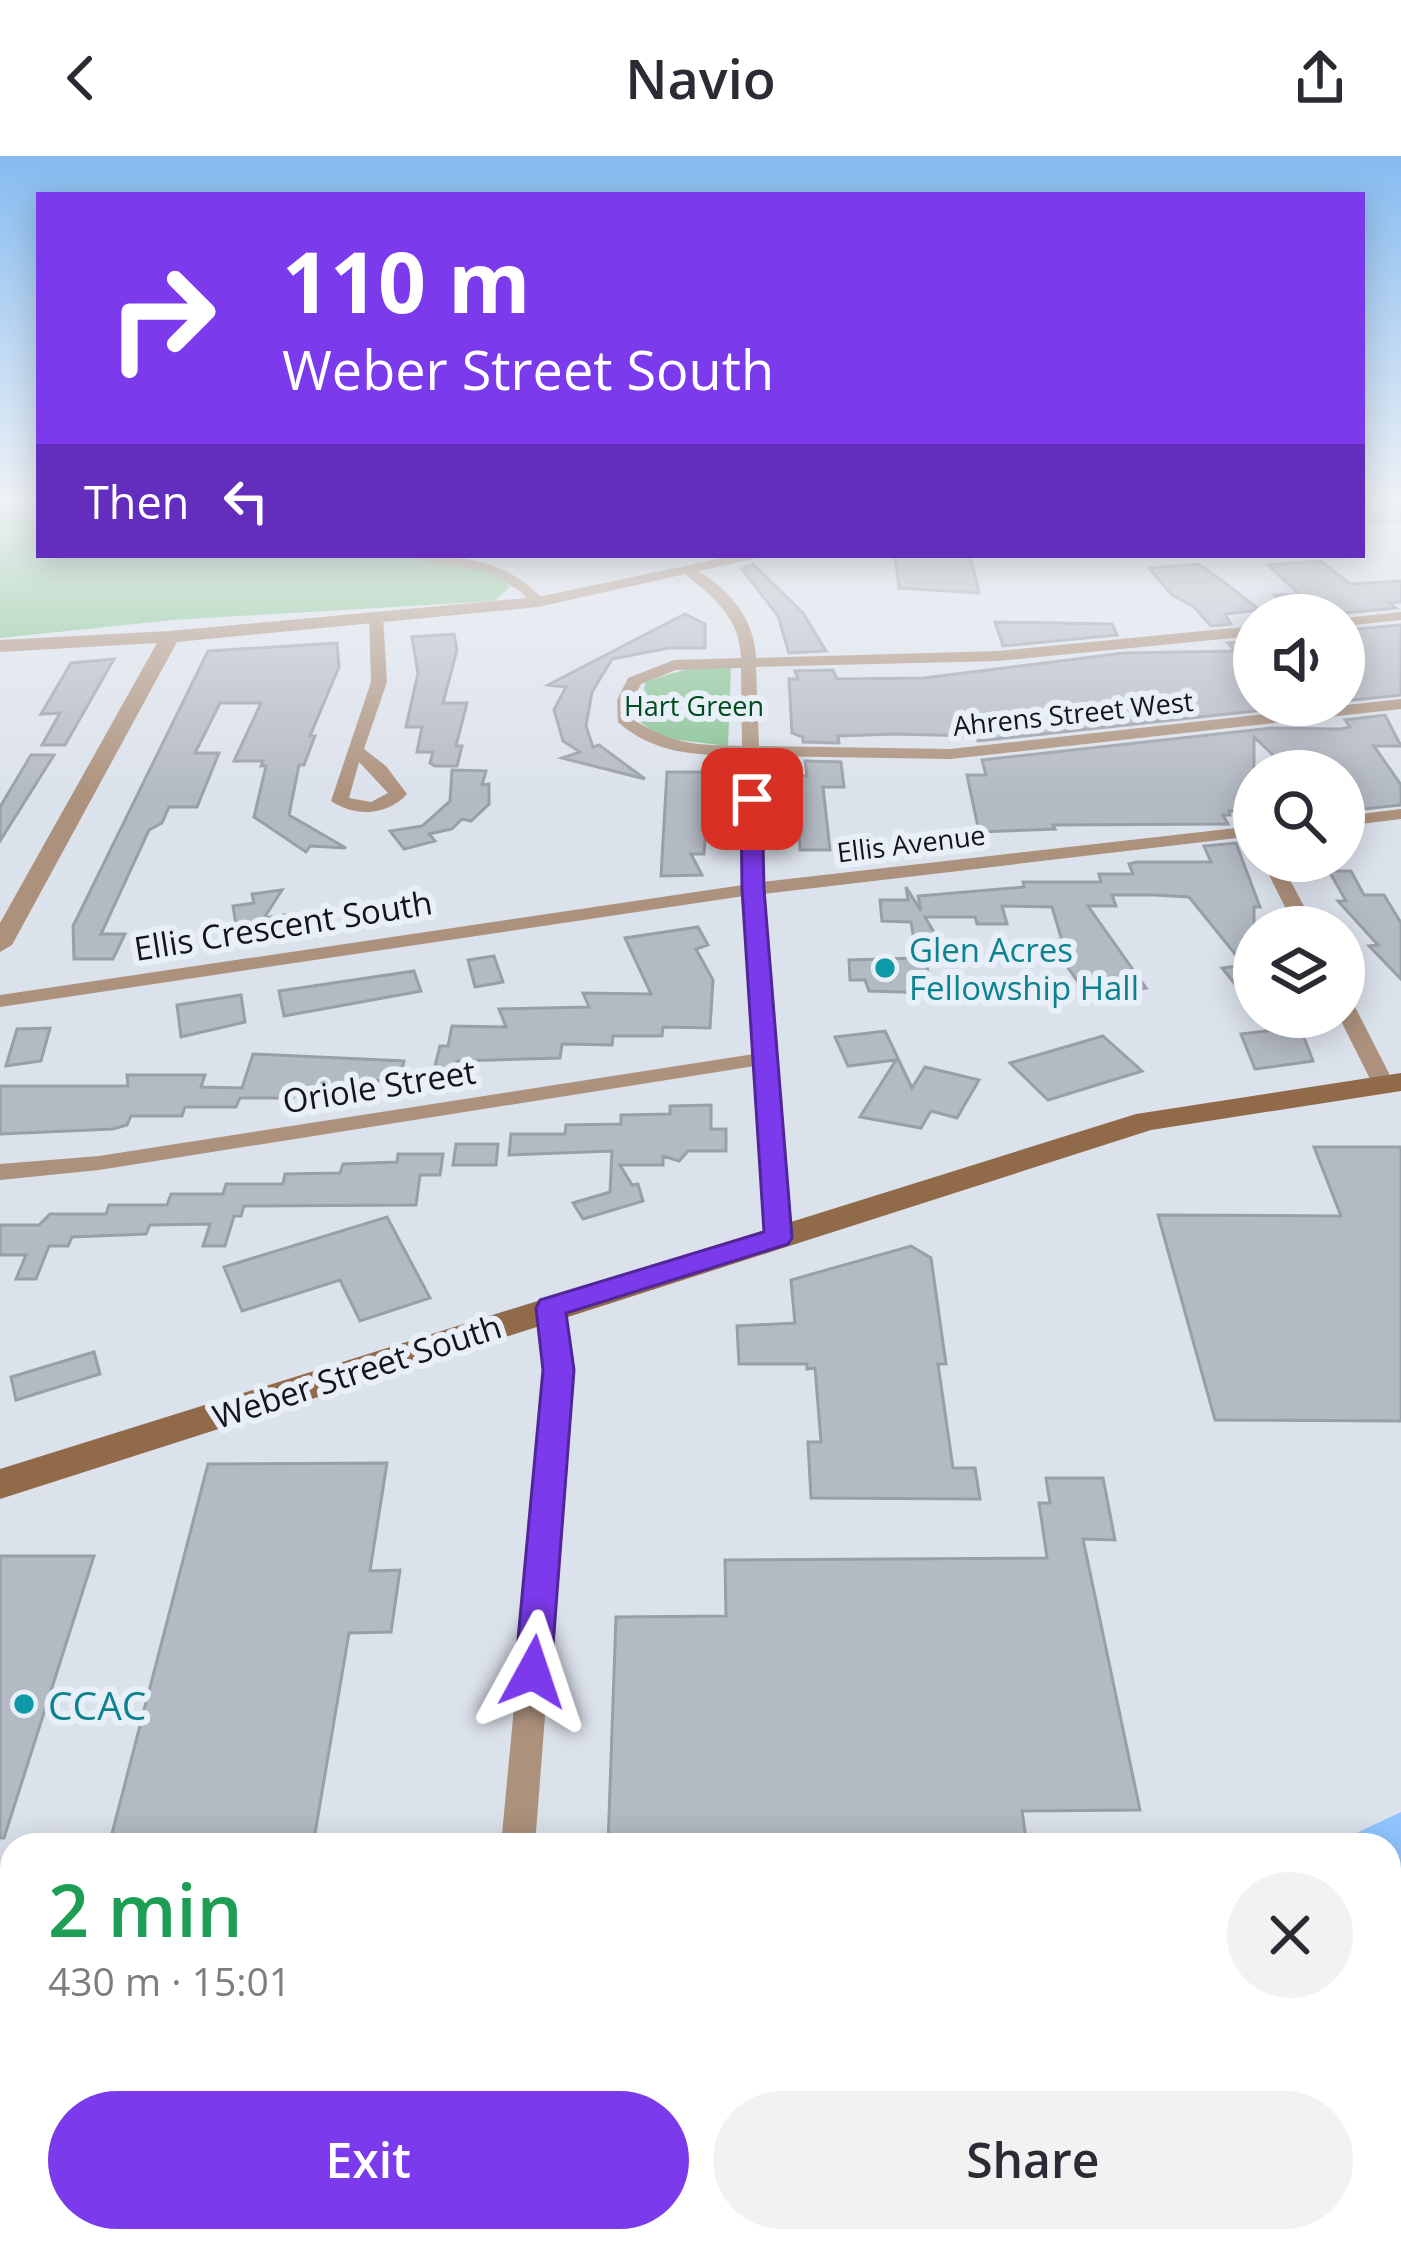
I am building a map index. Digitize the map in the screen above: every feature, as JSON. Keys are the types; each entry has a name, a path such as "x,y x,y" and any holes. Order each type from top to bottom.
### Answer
{"main road":[{"name":"Weber Street South","path":"0,1484 1147,1121 1393,1084"}],"street":[{"path":"0,646 169,638 548,600"},
{"path":"725,600 748,632 752,663 753,889 778,1238"},
{"path":"356,752 380,682 376,616"},
{"path":"1365,620 1401,616"},
{"path":"752,663 998,656 1233,633"},
{"path":"0,945 169,638"},
{"name":"Ahrens Street West","path":"752,663 674,665 634,681 625,700 626,722 660,743 687,750 950,754 1401,704"},
{"path":"1365,818 1401,814"},
{"name":"Ellis Avenue","path":"575,915 753,889 1233,833"},
{"name":"Ellis Crescent South","path":"0,1000 575,915"},
{"path":"1364,1038 1393,1084"},
{"name":"Oriole Street","path":"0,1172 99,1163 766,1058"},
{"path":"519,1833 559,1370 550,1308"}],"green space":[{"path":"0,600 495,600 173,620 0,638"},
{"name":"Hart Green","path":"691,668 731,668 728,746 662,738 636,719 646,681"}],"water":[{"path":"1401,1812 1401,1833 1356,1833"}],"building":[{"path":"766,600 790,600 826,651 789,653 778,616"},
{"path":"1181,600 1233,600 1233,613 1225,614 1231,624 1211,626"},
{"path":"1365,600 1401,600 1390,603 1396,608 1365,611"},
{"path":"685,614 705,624 705,648 669,648 612,659 592,692 586,726 593,747 599,745 645,779 562,758 580,752 563,741 554,710 566,687 548,685"},
{"path":"995,622 1112,624 1117,635 1003,646"},
{"path":"1401,625 1401,695 1365,699 1365,628"},
{"path":"454,634 457,650 443,703 467,703 456,746 462,746 457,766 435,766 430,763 433,752 417,752 422,727 406,727 418,673 412,637"},
{"path":"337,643 339,667 310,736 315,736 304,765 299,765 289,815 346,848 310,846 306,852 254,817 266,766 261,766 263,761 234,761 261,703 220,703 195,753 219,753 197,807 169,807 162,823 149,830 101,934 125,934 113,959 74,959 73,926 208,651"},
{"path":"1233,651 1233,713 978,741 976,736 893,734 838,736 839,743 803,742 803,737 792,733 789,679 798,679 795,671 833,670 837,679 924,678 1124,653"},
{"path":"114,659 65,745 42,745 60,713 41,714 71,663"},
{"path":"1385,715 1401,746 1374,746 1401,785 1401,805 1365,809 1365,750 1268,750 1254,737 1254,750 1233,750 1233,811 1223,815 1228,824 1053,825 1055,829 979,832 967,775 986,775 982,760 1273,728 1341,729 1365,726 1365,718"},
{"path":"31,755 54,755 0,841 0,807"},
{"path":"805,761 841,762 844,787 823,787 830,850 800,850 795,776 807,776"},
{"path":"452,770 486,771 482,785 489,784 489,804 471,821 462,819 452,829 429,834 435,841 404,849 390,831 422,826 450,801"},
{"path":"667,772 706,772 710,780 704,854 691,854 702,875 661,876"},
{"path":"1233,843 1233,882 1251,882 1260,906 1233,906 1233,951 1189,897 1112,895 1116,906 1088,906 1146,988 1087,995 1053,946 1063,944 1052,907 1002,906 1007,924 977,924 975,917 925,917 948,956 926,959 931,993 869,991 865,980 850,980 849,960 917,958 911,922 882,921 880,900 908,900 906,887 921,911 918,896 1024,887 1023,882 1101,882 1099,874 1133,874 1129,864 1136,862 1211,862 1204,846"},
{"path":"1335,882 1357,882 1364,895 1384,895 1401,923 1401,979 1369,946 1378,945 1365,931 1365,906 1343,906 1338,901 1346,901"},
{"path":"282,890 264,918 284,915 288,934 266,937 263,919 251,937 238,939 233,906 254,903 252,894"},
{"path":"698,927 708,945 696,949 713,980 710,1028 663,1027 662,1036 613,1036 612,1045 562,1044 560,1058 457,1061 455,1071 434,1070 440,1046 448,1046 452,1026 506,1027 499,1009 589,1007 583,993 651,994 625,938"},
{"path":"494,956 503,982 475,987 468,960"},
{"path":"414,971 421,991 284,1016 279,991"},
{"path":"241,995 245,1022 181,1037 177,1005"},
{"path":"50,1028 41,1061 6,1066 17,1029"},
{"path":"885,1031 912,1088 925,1067 979,1080 957,1118 931,1111 921,1128 860,1117 896,1060 848,1066 835,1037"},
{"path":"1103,1036 1142,1071 1048,1100 1010,1063"},
{"path":"1243,1038 1304,1038 1313,1061 1255,1069"},
{"path":"253,1054 404,1061 400,1081 350,1080 347,1089 297,1088 293,1098 240,1098 236,1107 185,1107 182,1116 131,1116 127,1125 113,1129 0,1134 0,1086 128,1086 127,1075 205,1075 201,1087 242,1088"},
{"path":"711,1105 711,1129 726,1129 726,1151 688,1151 679,1161 663,1156 663,1165 620,1165 632,1185 638,1184 643,1201 583,1219 573,1203 610,1192 612,1151 509,1155 511,1134 565,1134 566,1125 621,1124 621,1115 670,1114 670,1106"},
{"path":"456,1144 498,1144 496,1165 453,1165"},
{"path":"1314,1147 1401,1147 1401,1421 1215,1420 1158,1215 1341,1216"},
{"path":"398,1154 443,1154 440,1175 420,1175 416,1205 244,1206 241,1216 234,1216 225,1246 203,1246 210,1224 150,1225 146,1234 72,1237 68,1246 49,1246 36,1279 16,1279 26,1255 0,1255 0,1225 39,1225 50,1214 106,1214 109,1205 167,1205 171,1194 223,1194 226,1184 283,1184 285,1174 340,1173 343,1164 397,1162"},
{"path":"387,1217 430,1298 360,1321 340,1280 242,1311 224,1267"},
{"path":"911,1246 931,1258 946,1364 938,1364 953,1468 975,1468 980,1499 811,1498 808,1442 821,1442 815,1368 739,1364 737,1326 795,1323 791,1280"},
{"path":"94,1352 100,1374 16,1400 11,1377"},
{"path":"387,1463 370,1571 400,1570 391,1632 349,1633 315,1833 112,1833 208,1464"},
{"path":"1046,1478 1103,1478 1115,1540 1083,1539 1140,1810 1022,1811 1025,1833 608,1833 616,1617 726,1616 725,1560 1047,1558 1039,1503 1050,1503"},
{"name":"CCAC","path":"0,1556 94,1556 6,1833 0,1833"}],"place":[{"name":"Glen Acres Fellowship Hall","path":"885,968"},
{"name":"CCAC","path":"24,1704"}],"route":[{"path":"533,1672 559,1370 550,1308 778,1238 753,889 752,799"}]}
